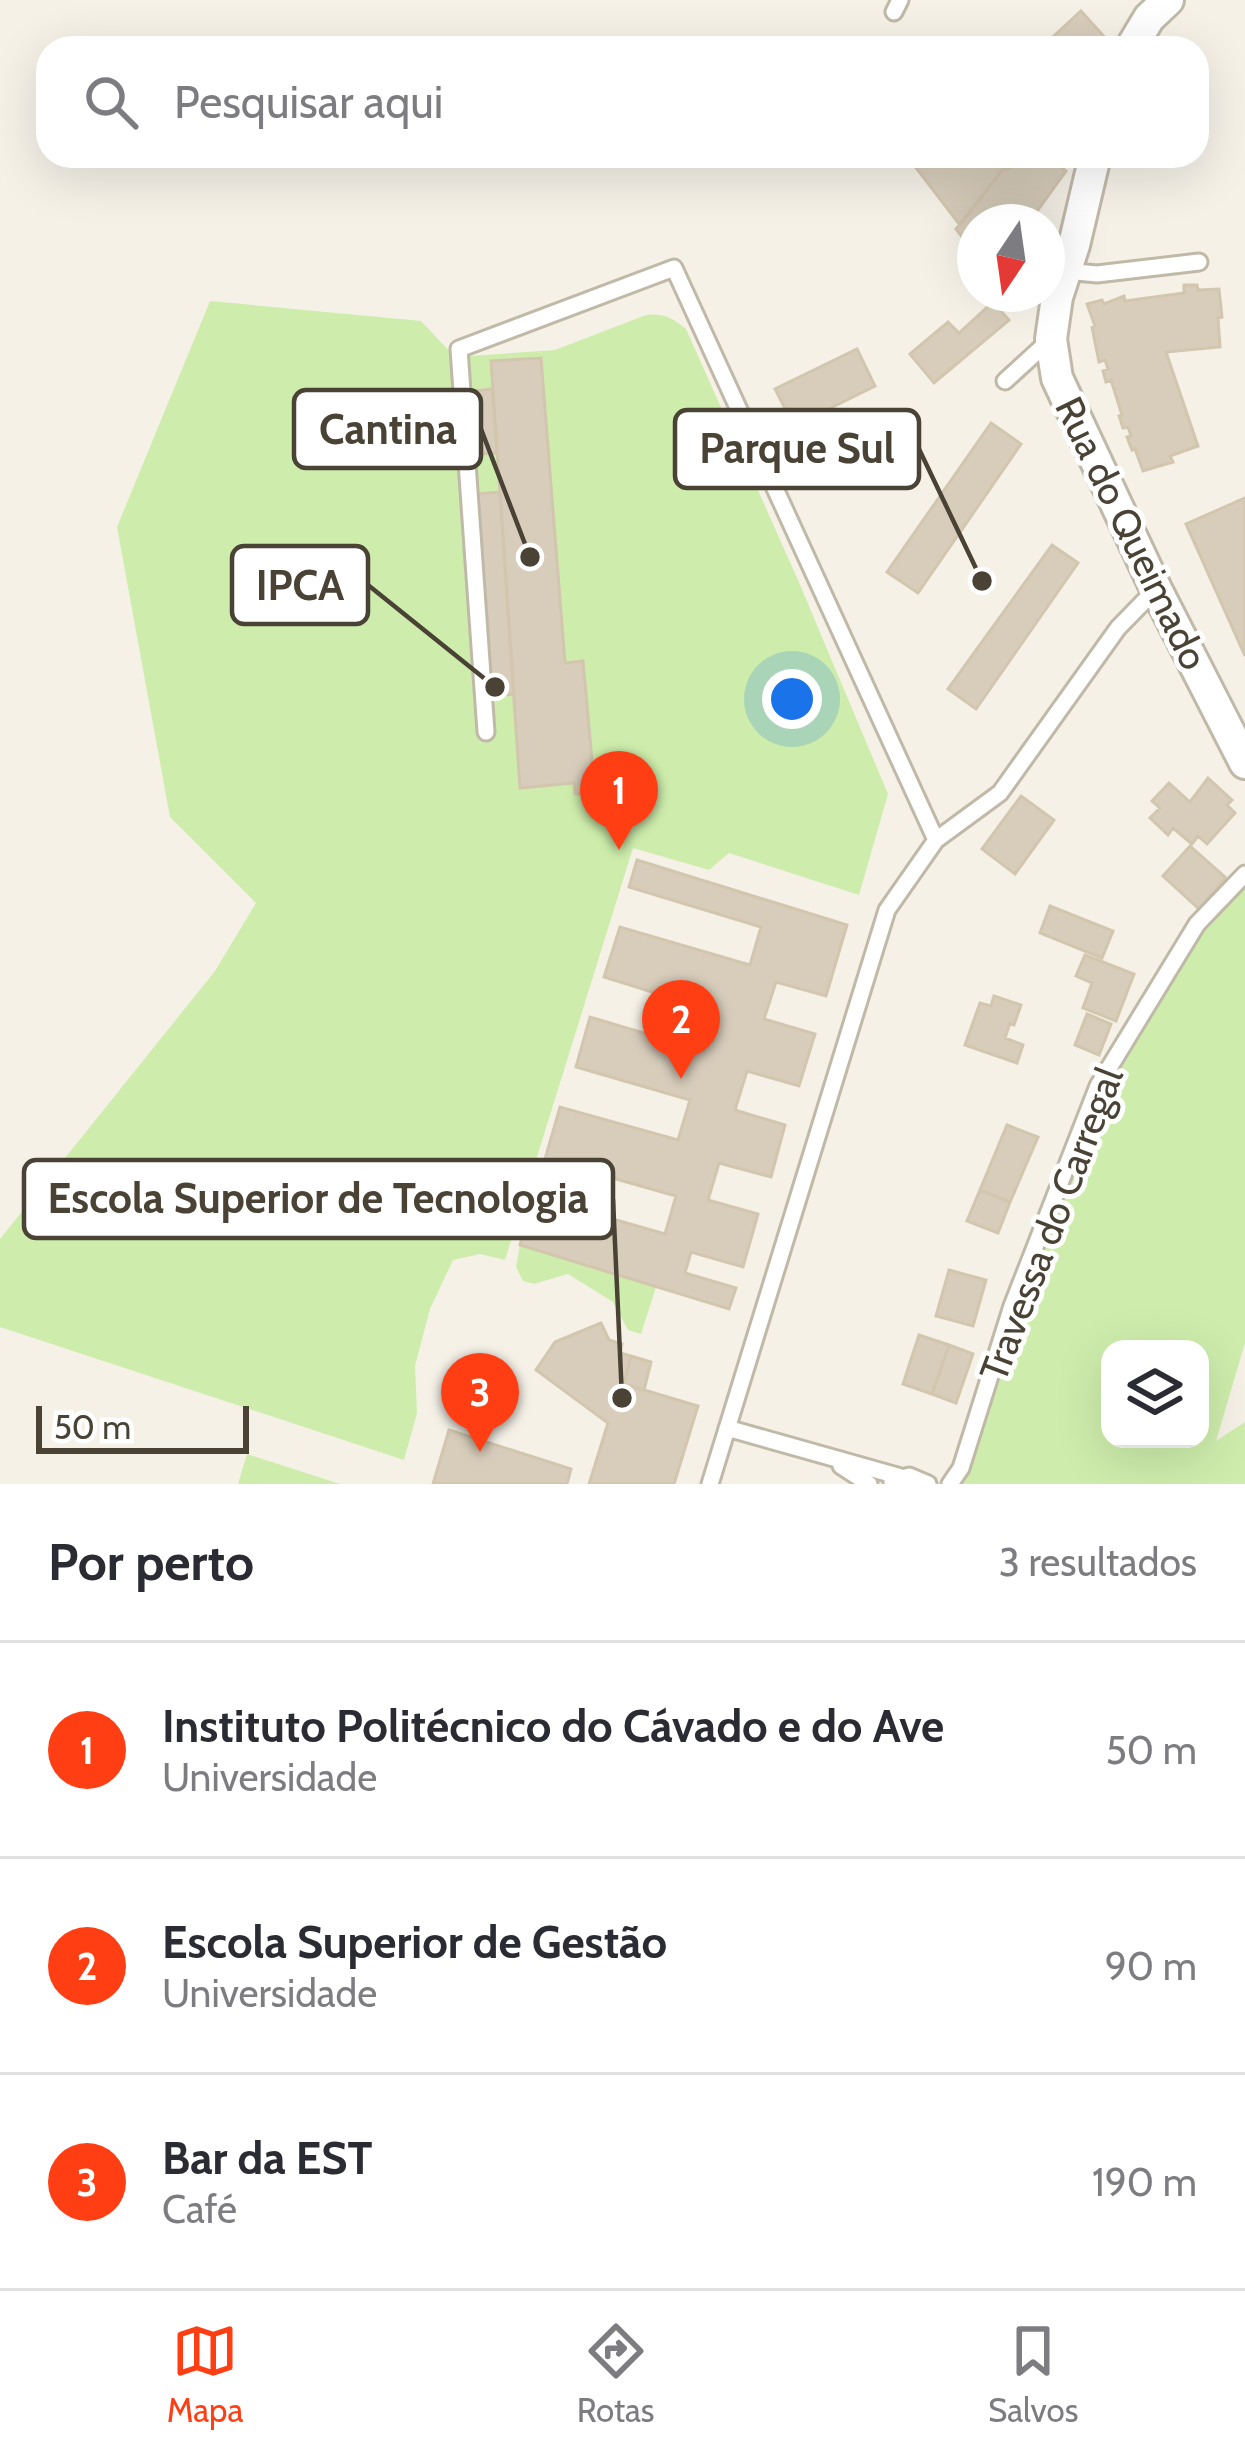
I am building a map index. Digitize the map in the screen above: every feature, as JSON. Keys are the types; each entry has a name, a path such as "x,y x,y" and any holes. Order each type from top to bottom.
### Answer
{"street":[{"path":"1138,36 1168,0"},
{"name":"Rua do Queimado","path":"1092,168 1058,297 1051,339 1057,378 1156,589 1245,763"}],"lane":[{"path":"1070,258 1097,274 1199,262"},
{"path":"486,732 459,349 674,268 936,840"},
{"path":"1005,381 1051,339"},
{"path":"710,1484 886,910 936,840 993,789 1118,628 1156,589"},
{"name":"Travessa do Carregal","path":"950,1484 961,1468 1012,1306 1098,1086 1197,924 1245,874"},
{"path":"727,1428 896,1481 909,1476 926,1483 961,1468"},
{"path":"830,1458 869,1484"}],"green space":[{"path":"210,301 421,321 455,357 555,350 646,315 663,316 681,325 798,580 888,794 859,895 729,853 709,870 633,848 505,1260 480,1254 453,1260 430,1309 415,1366 417,1413 404,1460 0,1327 0,1239 215,971 256,903 170,817 117,527"},
{"path":"1245,886 1245,1343 1216,1441 1245,1422 1245,1484 963,1484 1022,1303 1102,1095 1198,938"},
{"path":"520,1245 656,1287 641,1334 628,1330 613,1302 568,1274 534,1284 523,1281 516,1267"},
{"path":"247,1454 340,1484 238,1484"}],"building":[{"path":"1081,11 1103,36 1054,36"},
{"path":"916,168 1004,168 976,204 957,204 957,221"},
{"path":"1004,168 1066,171 1042,204 976,204"},
{"path":"1184,285 1219,289 1220,347 1166,352 1198,446 1170,456 1173,462 1143,471 1127,437 1131,436 1128,427 1123,428 1111,380 1106,382 1105,360 1099,362 1087,304 1124,296 1125,301 1184,293"},
{"path":"982,312 1002,312 1009,320 934,383 910,354 948,322 959,333"},
{"path":"857,349 875,386 794,426 775,389"},
{"path":"541,358 565,663 583,661 595,793 575,794 574,783 520,788 491,361"},
{"path":"492,389 497,453 479,454 474,391"},
{"path":"991,423 1021,444 918,593 887,572"},
{"path":"500,492 514,694 492,696 477,494"},
{"path":"1245,498 1245,656 1186,524"},
{"path":"1052,545 1078,563 976,709 948,689"},
{"path":"1208,778 1232,800 1227,805 1235,813 1207,844 1198,836 1192,844 1173,828 1168,835 1150,818 1160,808 1152,801 1169,783 1190,802"},
{"path":"1021,796 1054,820 1015,874 982,849"},
{"path":"1190,846 1226,878 1199,909 1163,876"},
{"path":"637,860 847,925 826,996 776,982 764,1019 815,1034 799,1086 747,1071 735,1110 785,1125 771,1177 719,1163 708,1200 758,1214 743,1267 691,1252 685,1273 736,1288 729,1309 520,1245 533,1196 665,1234 676,1196 545,1159 560,1107 678,1140 690,1100 576,1067 590,1017 704,1051 716,1012 604,977 620,927 750,965 761,927 629,887"},
{"path":"1050,906 1113,931 1102,958 1040,933"},
{"path":"1085,955 1134,974 1116,1021 1083,1008 1092,983 1076,976"},
{"path":"994,996 1021,1005 1005,1038 1023,1045 1017,1063 965,1045 980,1003 991,1006"},
{"path":"1087,1014 1111,1024 1099,1055 1075,1045"},
{"path":"1007,1125 1038,1137 1010,1202 980,1190"},
{"path":"980,1190 1010,1202 998,1233 967,1221"},
{"path":"949,1270 986,1280 973,1326 936,1316"},
{"path":"601,1323 609,1340 622,1344 620,1353 631,1356 624,1384 698,1406 674,1484 589,1484 608,1423 536,1370 555,1342"},
{"path":"919,1335 949,1345 932,1394 903,1384"},
{"path":"949,1345 973,1354 956,1403 932,1394"},
{"path":"631,1356 651,1362 644,1390 624,1384"},
{"path":"449,1430 571,1469 567,1484 433,1484"}],"place":[{"name":"Cantina","path":"530,557"},
{"name":"Parque Sul","path":"982,581"},
{"name":"IPCA","path":"495,687"},
{"name":"Instituto Politécnico do Cávado e do Ave","path":"619,850"},
{"name":"Escola Superior de Gestão","path":"681,1079"},
{"name":"Escola Superior de Tecnologia","path":"622,1398"},
{"name":"Bar da EST","path":"480,1452"}]}
